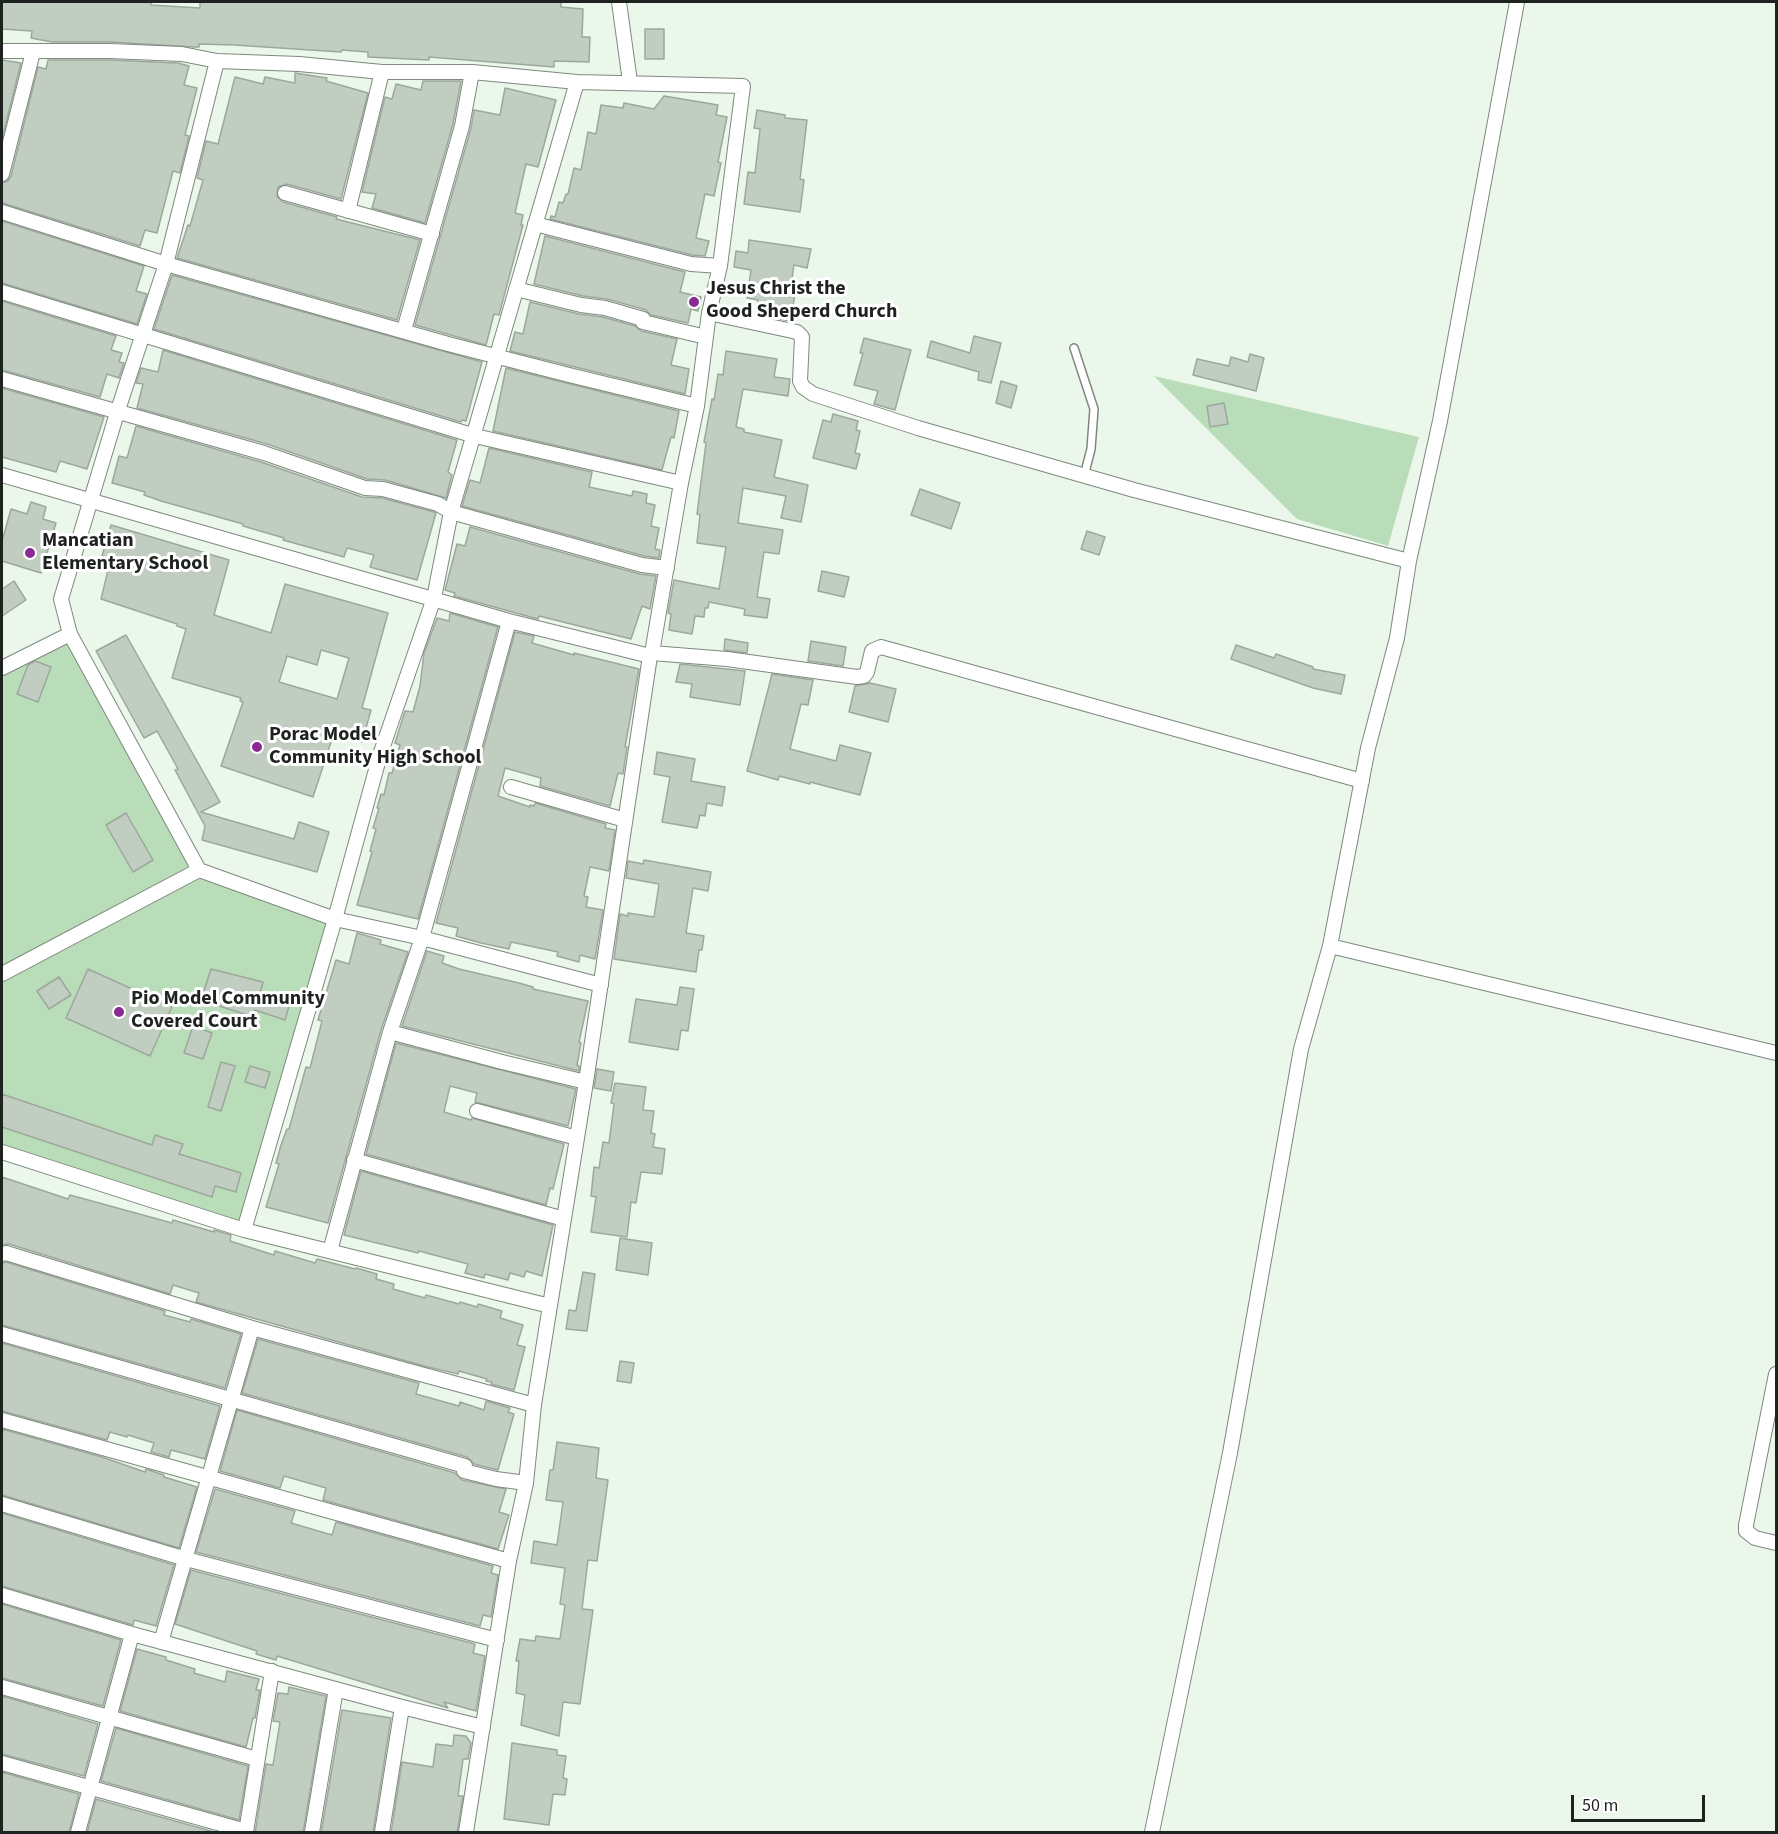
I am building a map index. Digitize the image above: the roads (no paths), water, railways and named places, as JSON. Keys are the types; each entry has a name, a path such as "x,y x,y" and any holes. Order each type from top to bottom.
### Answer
{"street":[{"path":"619,2 630,82"},
{"path":"1152,1833 1230,1453 1301,1049 1330,946 1368,748 1398,638 1409,561 1440,421 1517,2"},
{"path":"2,51 182,54 217,61 299,64 382,72 472,72 577,82 743,86 720,266 709,313 697,406 651,654 534,1405 526,1483 508,1561 466,1833"},
{"path":"2,174 33,52"},
{"path":"217,61 166,264 117,413 61,599 70,634 199,870 335,919 422,938 601,985"},
{"path":"348,211 382,72"},
{"path":"404,330 462,126 472,72"},
{"path":"244,1230 335,919 380,755 434,598 451,512 577,82"},
{"path":"285,192 432,234"},
{"path":"2,212 166,264 403,331 497,357 697,406"},
{"path":"535,224 691,264 720,266"},
{"path":"516,289 612,310 643,319 643,322 706,337"},
{"path":"2,292 475,436 681,483"},
{"path":"709,313 797,332 802,337 800,381 802,387 813,394 918,428 1084,476 1409,561"},
{"path":"2,379 264,453 365,488 383,489 438,504 451,512 632,562 667,568"},
{"path":"2,475 509,621 651,654 727,659 858,677 864,676 867,672 872,651 881,646 1362,781"},
{"path":"330,1251 390,1032 422,938 509,621"},
{"path":"2,668 70,634"},
{"path":"511,787 625,820"},
{"path":"2,974 199,870"},
{"path":"1330,946 1776,1053"},
{"path":"390,1032 586,1082"},
{"path":"477,1111 577,1138"},
{"path":"2,1152 244,1230 550,1306"},
{"path":"354,1160 564,1220"},
{"path":"2,1254 6,1253 252,1328 534,1405"},
{"path":"160,1641 186,1559 252,1328"},
{"path":"2,1334 465,1466 464,1470 496,1479 526,1483"},
{"path":"1776,1374 1746,1531 1755,1538 1776,1543"},
{"path":"2,1420 508,1561"},
{"path":"2,1504 186,1559 497,1641"},
{"path":"2,1595 132,1634 483,1727"},
{"path":"78,1833 132,1634"},
{"path":"2,1763 246,1832 272,1671"},
{"path":"2,1687 258,1759"},
{"path":"312,1833 336,1689"},
{"path":"382,1833 402,1707"}],"lane":[{"path":"1074,348 1094,409 1091,449 1084,476"}],"place":[{"name":"Jesus Christ the Good Sheperd Church","path":"694,302"},
{"name":"Mancatian Elementary School","path":"30,553"},
{"name":"Porac Model Community High School","path":"257,747"},
{"name":"Pio Model Community Covered Court","path":"119,1012"}]}
